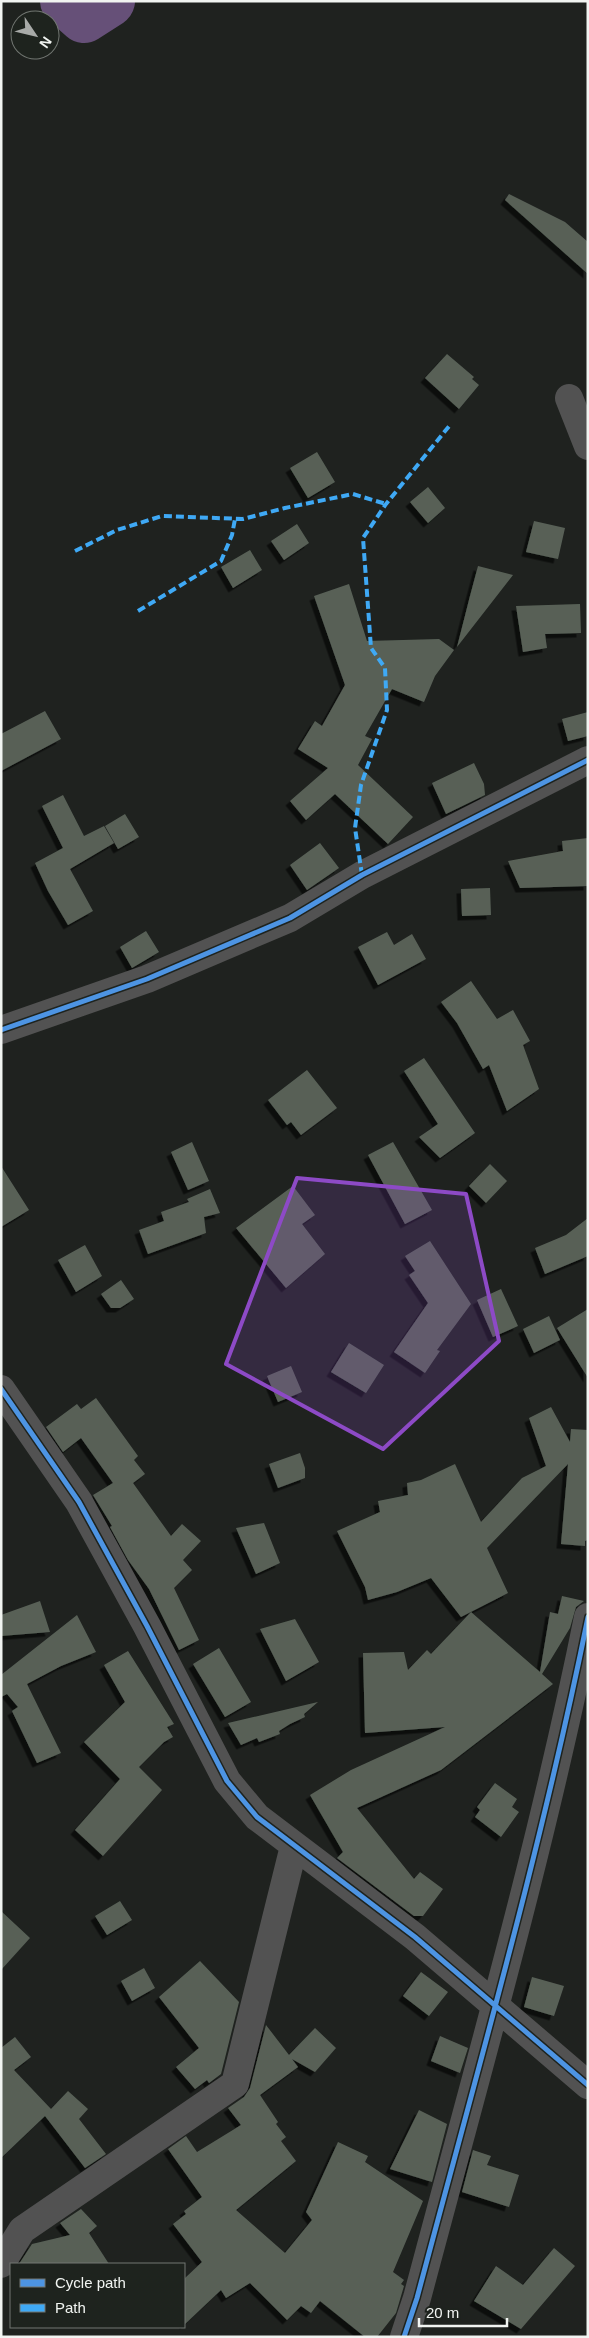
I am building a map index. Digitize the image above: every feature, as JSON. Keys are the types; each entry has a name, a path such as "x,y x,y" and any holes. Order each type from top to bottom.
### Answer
{"street":[{"path":"569,398 588,446"},
{"path":"1,1030 147,979 290,918 362,875 588,760"},
{"path":"1,1390 79,1502 147,1626 227,1781 256,1817 415,1937 588,2085"},
{"path":"404,2337 417,2298 494,2005 556,1762 588,1617"},
{"path":"1,2264 22,2230 235,2084 294,1846"}],"highlighted area":[{"path":"297,1178 466,1194 499,1341 383,1449 226,1364"}],"building":[{"path":"509,194 565,222 588,242 588,274 505,200"},
{"path":"447,354 474,377 472,379 479,385 459,409 425,378"},
{"path":"317,452 335,482 308,498 290,468"},
{"path":"428,487 445,508 428,523 410,502"},
{"path":"534,521 565,528 558,559 526,552"},
{"path":"297,524 309,543 284,560 271,541"},
{"path":"250,550 262,570 233,588 221,567"},
{"path":"478,566 513,575 457,647 470,596"},
{"path":"349,584 367,641 439,639 454,650 435,676 424,702 392,689 365,736 372,739 358,765 413,817 388,844 335,794 306,820 290,801 328,768 298,749 315,721 322,726 345,685 314,596"},
{"path":"580,604 581,633 545,634 547,648 523,652 516,606"},
{"path":"45,711 61,739 1,771 1,734"},
{"path":"588,712 588,736 568,741 562,719"},
{"path":"474,763 484,784 485,795 446,814 432,783"},
{"path":"63,795 84,836 104,826 114,843 70,869 93,911 68,925 48,891 35,863 63,848 42,806"},
{"path":"125,814 139,837 118,849 105,826"},
{"path":"588,838 588,886 520,888 508,861 563,851 562,841"},
{"path":"320,843 339,868 307,890 290,865"},
{"path":"490,888 491,915 462,916 461,889"},
{"path":"146,931 159,952 132,968 120,947"},
{"path":"387,932 394,945 412,934 426,959 378,985 358,947"},
{"path":"471,981 497,1019 513,1010 530,1041 523,1045 539,1089 507,1111 489,1065 483,1069 457,1023 441,1002"},
{"path":"424,1058 475,1133 440,1158 419,1137 438,1124 404,1071"},
{"path":"307,1070 337,1108 301,1135 291,1122 287,1125 268,1100"},
{"path":"192,1142 209,1181 188,1190 171,1152"},
{"path":"393,1142 432,1210 405,1224 368,1155"},
{"path":"490,1164 507,1181 486,1203 469,1186"},
{"path":"1,1166 29,1210 1,1227"},
{"path":"293,1186 315,1215 302,1224 325,1254 286,1288 236,1228"},
{"path":"210,1189 220,1213 204,1217 206,1233 148,1254 139,1230 164,1221 161,1212 189,1202 187,1199"},
{"path":"588,1218 588,1256 545,1274 535,1248 566,1235"},
{"path":"430,1241 471,1304 437,1350 440,1351 425,1373 394,1352 428,1303 409,1275 415,1271 405,1256"},
{"path":"85,1245 102,1276 76,1292 58,1260"},
{"path":"121,1280 134,1299 120,1308 111,1308 101,1294"},
{"path":"501,1289 518,1326 493,1337 477,1300"},
{"path":"588,1309 588,1378 557,1328"},
{"path":"549,1316 560,1340 534,1353 523,1329"},
{"path":"349,1343 384,1365 366,1393 331,1372"},
{"path":"291,1366 302,1392 278,1402 267,1376"},
{"path":"96,1398 138,1456 134,1460 145,1474 133,1483 171,1536 182,1524 201,1541 183,1560 192,1570 174,1588 199,1640 179,1650 149,1589 128,1560 110,1527 112,1526 93,1495 113,1483 81,1438 63,1452 46,1427 77,1404 81,1409"},
{"path":"551,1407 570,1442 571,1429 588,1430 588,1540 585,1541 585,1546 561,1544 568,1464 487,1548 508,1593 461,1617 431,1578 397,1592 368,1600 365,1587 337,1531 380,1512 378,1501 408,1495 407,1483 421,1480 455,1464 481,1522 522,1478 546,1466 529,1418"},
{"path":"300,1453 305,1468 305,1478 278,1488 269,1464"},
{"path":"264,1523 280,1563 256,1574 236,1528"},
{"path":"562,1596 584,1601 576,1607 570,1628 542,1674 553,1684 441,1770 357,1808 414,1879 420,1872 443,1889 423,1916 414,1916 337,1858 343,1852 310,1795 351,1770 445,1727 365,1733 363,1653 404,1652 408,1670 427,1650 431,1654 471,1612 540,1672 550,1612 558,1614"},
{"path":"40,1601 50,1632 1,1636 1,1615"},
{"path":"77,1615 96,1652 61,1666 27,1684 61,1753 37,1763 12,1711 18,1707 7,1694 1,1697 1,1675"},
{"path":"295,1619 319,1662 286,1681 260,1629"},
{"path":"219,1648 251,1702 225,1717 193,1664"},
{"path":"128,1651 174,1724 167,1727 173,1737 164,1742 139,1767 162,1790 103,1856 75,1830 120,1779 84,1742 125,1702 104,1665"},
{"path":"318,1702 304,1714 305,1717 279,1731 280,1734 259,1742 257,1738 241,1745 228,1723"},
{"path":"495,1783 517,1799 512,1807 519,1812 501,1837 475,1817 480,1810 477,1807"},
{"path":"120,1901 132,1920 107,1935 95,1916"},
{"path":"1,1911 30,1938 1,1970"},
{"path":"200,1961 239,2002 221,2074 209,2083 207,2080 195,2089 176,2067 199,2048 159,1997"},
{"path":"144,1968 155,1988 132,2001 121,1981"},
{"path":"421,1972 448,1992 429,2016 403,1996"},
{"path":"532,1977 564,1986 554,2016 524,2007"},
{"path":"266,2025 289,2055 315,2028 336,2048 315,2072 292,2059 298,2067 260,2095 278,2122 276,2124 286,2137 281,2141 296,2161 236,2210 285,2253 312,2220 306,2212 338,2142 368,2156 365,2162 423,2201 393,2272 404,2280 401,2284 404,2286 396,2313 377,2337 365,2337 320,2301 311,2313 301,2306 287,2320 250,2283 226,2298 221,2290 185,2324 185,2278 202,2262 173,2224 186,2214 184,2211 202,2197 168,2149 186,2136 197,2152 241,2125 228,2108 244,2097 250,2088"},
{"path":"440,2036 468,2048 460,2073 431,2061"},
{"path":"15,2037 31,2057 14,2070 51,2109 68,2091 88,2109 79,2119 106,2154 85,2168 45,2116 1,2158 1,2048"},
{"path":"419,2110 447,2124 432,2182 390,2169"},
{"path":"473,2150 491,2156 487,2165 519,2175 509,2207 462,2192"},
{"path":"81,2209 97,2226 89,2233 108,2263 20,2263 32,2244 70,2235 60,2223"},
{"path":"554,2248 575,2266 521,2329 474,2301 496,2266 523,2285"}],"waterway":[{"path":"66,1 84,17 109,1"}],"marked path":[{"path":"362,875 355,828 361,785 387,710 385,668 371,648 363,538 386,504 450,425"},
{"path":"75,551 117,530 162,516 243,519 353,494 386,504"},
{"path":"138,611 221,561 232,535 235,519"}],"cycle path":[{"path":"1,1030 147,979 290,918 362,875 588,760"},
{"path":"1,1389 79,1502 147,1626 227,1781 257,1817 415,1937 588,2085"},
{"path":"404,2337 417,2298 530,1874 588,1617"}]}
